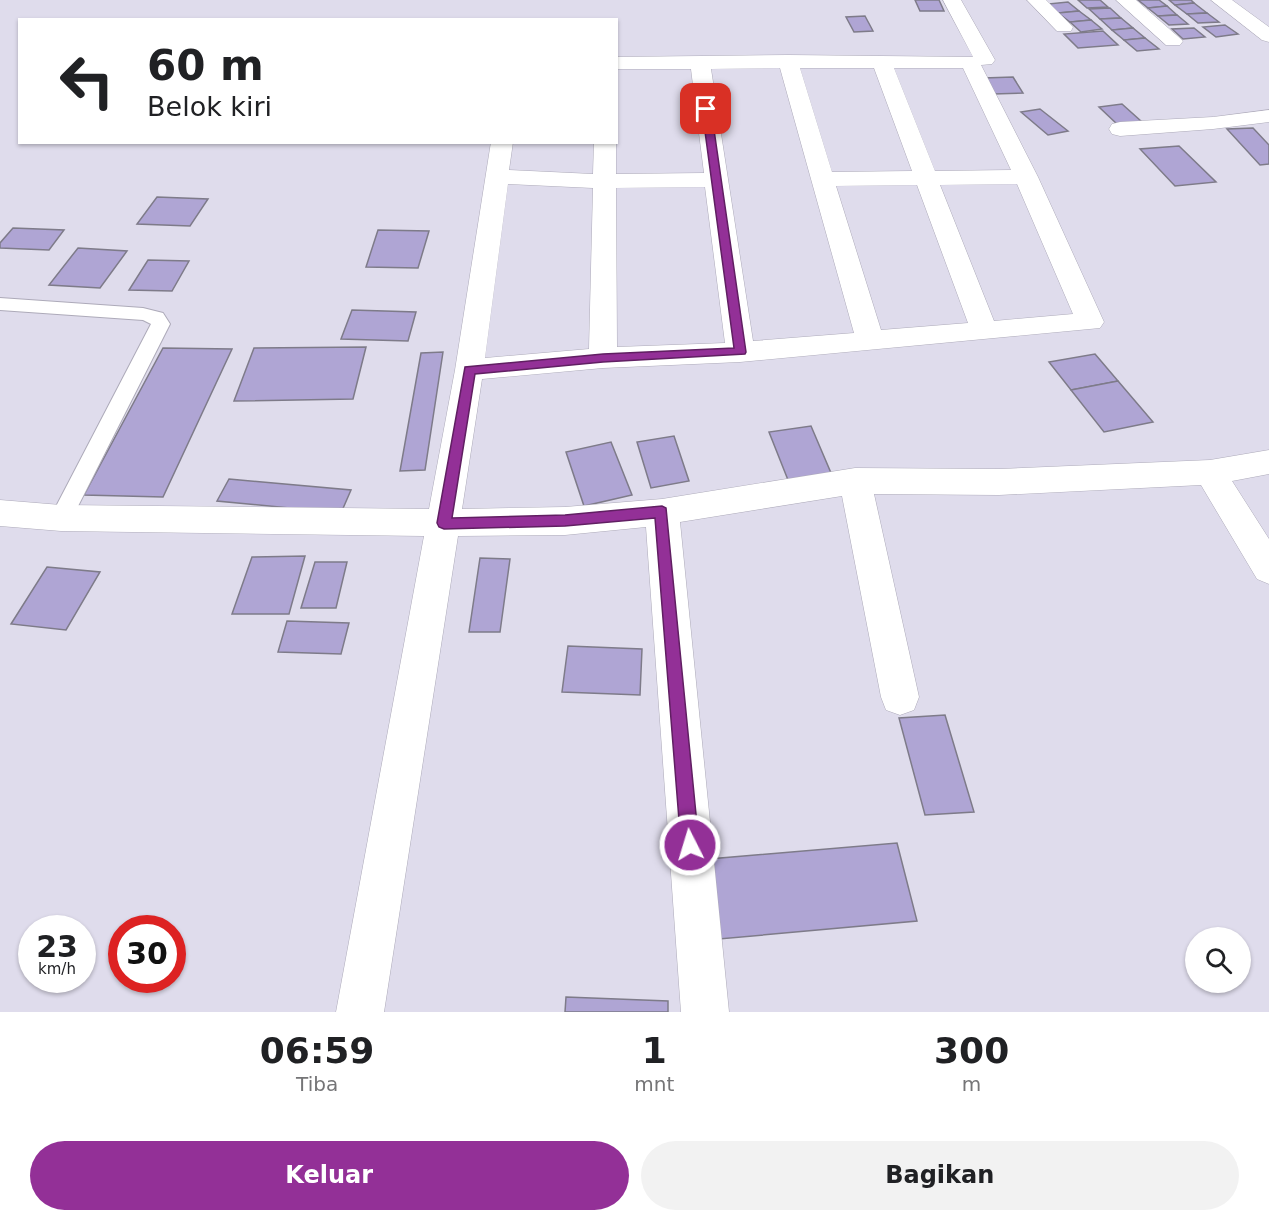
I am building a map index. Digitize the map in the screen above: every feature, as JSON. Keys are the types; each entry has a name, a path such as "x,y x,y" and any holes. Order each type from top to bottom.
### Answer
{"street":[{"path":"952,0 985,60"},
{"path":"1036,0 1064,27"},
{"path":"1125,0 1173,41"},
{"path":"1220,0 1269,36"},
{"path":"788,61 870,340"},
{"path":"881,61 984,330"},
{"path":"700,62 740,352"},
{"path":"470,370 603,358 740,352 1090,322 1026,177 970,62 618,63"},
{"path":"1120,129 1213,123 1269,116"},
{"path":"360,1012 470,370 499,177 502,144"},
{"path":"603,358 605,144"},
{"path":"499,177 606,181 717,180"},
{"path":"824,179 1026,177"},
{"path":"0,513 61,518 444,523 565,521 662,512 855,481 999,482 1210,472 1269,462"},
{"path":"1210,472 1269,569"},
{"path":"855,481 900,697"},
{"path":"662,512 705,1012"}],"lane":[{"path":"0,304 142,314 156,317 161,324 61,518"}],"building":[{"path":"915,0 939,0 944,11 920,11"},
{"path":"1078,0 1100,0 1108,7 1087,8"},
{"path":"1138,0 1159,0 1167,6 1148,8"},
{"path":"1169,0 1191,0 1194,3 1175,5"},
{"path":"1068,2 1079,11 1058,13 1048,4"},
{"path":"1194,3 1207,13 1187,14 1175,5"},
{"path":"1167,6 1177,15 1158,16 1148,8"},
{"path":"1110,8 1121,18 1100,19 1089,9"},
{"path":"1079,11 1091,20 1070,22 1058,13"},
{"path":"1207,13 1219,22 1198,23 1187,14"},
{"path":"1177,15 1188,24 1169,25 1158,16"},
{"path":"865,16 873,31 854,32 846,17"},
{"path":"1121,18 1133,28 1112,30 1100,19"},
{"path":"1091,20 1102,29 1081,32 1070,22"},
{"path":"1225,25 1238,34 1216,37 1203,27"},
{"path":"1133,28 1145,38 1124,40 1112,30"},
{"path":"1194,28 1205,37 1183,39 1172,29"},
{"path":"1103,31 1118,45 1078,48 1064,34"},
{"path":"1145,38 1159,49 1137,51 1124,40"},
{"path":"1013,77 1023,93 993,94 984,78"},
{"path":"1122,104 1142,122 1118,125 1099,107"},
{"path":"1040,109 1068,131 1048,135 1021,112"},
{"path":"1253,128 1269,145 1269,164 1260,165 1227,129"},
{"path":"1179,146 1216,182 1175,186 1140,149"},
{"path":"157,197 208,199 190,226 137,224"},
{"path":"13,228 64,230 49,250 0,248 0,243"},
{"path":"378,230 429,231 418,268 366,267"},
{"path":"78,248 127,251 100,288 49,285"},
{"path":"148,260 189,261 172,291 129,290"},
{"path":"352,310 416,312 408,341 341,339"},
{"path":"366,347 353,399 234,401 254,348"},
{"path":"163,348 232,349 163,497 84,495"},
{"path":"443,352 425,470 400,471 421,353"},
{"path":"1095,354 1118,381 1071,390 1049,362"},
{"path":"1118,381 1153,422 1104,432 1071,390"},
{"path":"811,426 831,473 788,480 769,432"},
{"path":"674,436 689,481 651,488 637,442"},
{"path":"611,442 632,495 584,506 566,452"},
{"path":"229,479 351,490 341,513 217,501"},
{"path":"305,556 289,614 232,614 252,557"},
{"path":"480,558 510,559 500,632 469,632"},
{"path":"315,562 347,562 336,608 301,608"},
{"path":"47,567 100,572 66,630 11,624"},
{"path":"287,621 349,623 341,654 278,652"},
{"path":"568,646 642,649 640,695 562,692"},
{"path":"945,715 974,812 925,815 899,718"},
{"path":"897,843 917,921 719,939 709,859"},
{"path":"566,997 668,1001 668,1012 565,1012"}],"route":[{"path":"690,845 662,512 565,521 444,523 470,370 603,358 740,352 706,109"}]}
